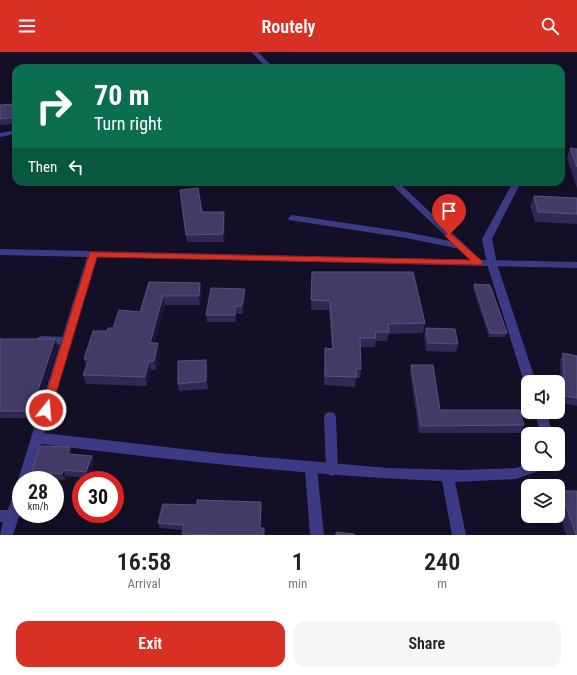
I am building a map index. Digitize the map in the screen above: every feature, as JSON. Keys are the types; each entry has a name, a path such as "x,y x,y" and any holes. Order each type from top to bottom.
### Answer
{"street":[{"path":"254,52 267,64"},
{"path":"0,136 12,133"},
{"path":"398,186 479,263"},
{"path":"516,186 487,239 492,264 528,375"},
{"path":"292,218 406,235 460,246"},
{"path":"0,252 492,264 577,264"},
{"path":"27,471 93,254"},
{"path":"30,340 67,341"},
{"path":"330,417 332,470"},
{"path":"38,438 332,470 448,477 528,471"},
{"path":"311,468 317,535"},
{"path":"448,477 459,535"},
{"path":"6,535 6,516 12,506"}],"building":[{"path":"12,104 12,118 0,119 0,105"},
{"path":"570,148 577,149 577,167"},
{"path":"198,188 202,212 224,212 223,234 186,235 180,190"},
{"path":"534,196 577,198 577,214 538,212"},
{"path":"312,272 413,272 425,323 388,324 389,332 375,332 376,338 360,338 361,369 356,369 357,377 325,376 325,348 333,349 330,301 311,300"},
{"path":"149,282 200,283 199,296 163,296 150,343 158,343 154,361 149,361 145,377 83,375 89,359 84,359 93,331 107,331 108,328 113,328 119,310 140,312"},
{"path":"474,284 490,285 507,333 490,333"},
{"path":"211,288 245,289 242,306 236,306 235,315 206,315"},
{"path":"426,328 455,329 458,344 428,343"},
{"path":"0,339 55,339 31,411 0,411"},
{"path":"563,353 577,356 577,398 565,396"},
{"path":"206,360 206,381 178,384 178,361"},
{"path":"411,365 433,365 440,410 520,410 521,419 522,419 524,425 421,426"},
{"path":"40,446 70,447 68,454 92,456 86,471 32,471"},
{"path":"565,491 577,491 576,535 565,503"},
{"path":"197,500 261,502 260,528 264,528 264,535 182,534 184,525 158,523 163,504 197,505"},
{"path":"336,532 354,534 354,535 336,535"}],"route":[{"path":"46,410 93,254 479,263 449,235"}]}
